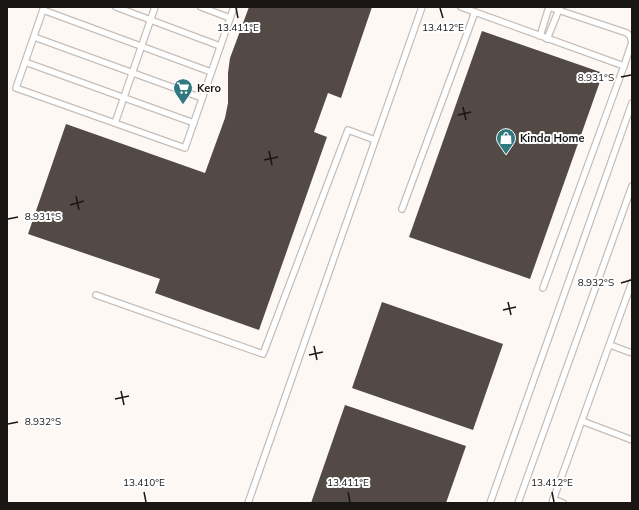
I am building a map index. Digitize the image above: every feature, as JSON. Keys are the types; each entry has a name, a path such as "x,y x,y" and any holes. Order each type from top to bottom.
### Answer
{"lane":[{"path":"116,7 220,46"},
{"path":"115,123 155,7"},
{"path":"201,7 230,18"},
{"path":"211,72 44,8 16,88 185,148 234,7"},
{"path":"248,503 422,7"},
{"path":"461,7 624,66"},
{"path":"540,36 549,7 559,9 627,33 632,42 543,288"},
{"path":"547,38 559,9"},
{"path":"402,209 474,12"},
{"path":"34,37 202,98"},
{"path":"25,62 194,123"},
{"path":"490,503 632,103"},
{"path":"96,295 264,354 348,130 375,140"},
{"path":"518,503 632,186"},
{"path":"562,503 553,501 632,282"},
{"path":"610,345 632,353"},
{"path":"582,421 632,440"}],"building":[{"path":"249,7 372,7 341,98 328,93 314,132 327,137 259,330 155,293 160,279 28,234 66,124 205,173 225,118 228,103 228,73 230,58"},
{"name":"Kinda Home","path":"482,31 603,73 530,279 409,237"},
{"path":"382,302 503,344 473,430 352,388"},
{"path":"345,405 466,446 446,503 311,503"}],"place":[{"name":"Kero","path":"183,105"},
{"name":"Kinda Home","path":"506,155"}]}
